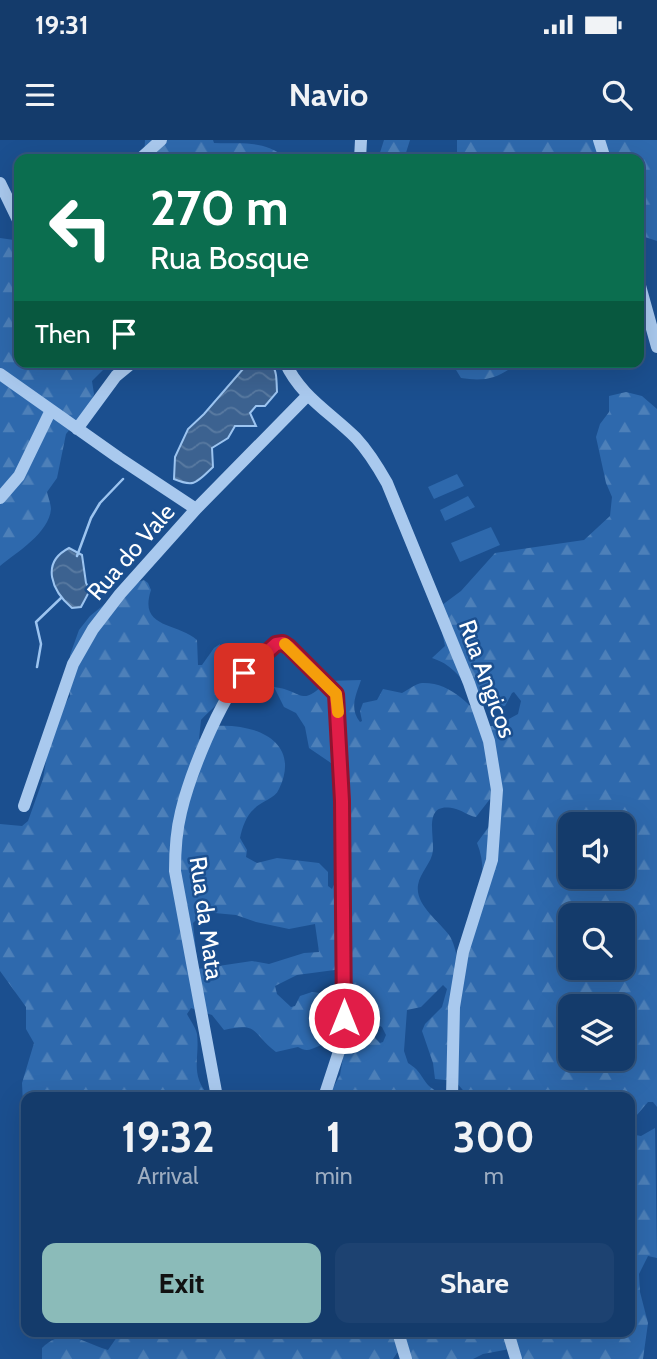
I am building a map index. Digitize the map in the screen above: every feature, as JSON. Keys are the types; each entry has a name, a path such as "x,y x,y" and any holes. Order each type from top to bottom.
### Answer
{"street":[{"path":"146,154 161,140"},
{"path":"0,183 14,212"},
{"path":"644,300 657,347"},
{"path":"77,429 116,376 125,368"},
{"path":"289,368 307,396"},
{"path":"0,374 196,509"},
{"name":"Rua do Vale","path":"24,806 74,664 93,629 120,594 196,509 307,396"},
{"name":"Rua Angicos","path":"307,396 354,436 373,457 387,483 469,683 489,741 497,790 492,860 463,952 454,1007 452,1092"},
{"path":"0,498 19,477 51,411"},
{"name":"Rua da Mata","path":"216,1092 175,871 175,843 181,810 214,722 229,694 244,673 276,644 283,643 329,686 336,694 338,703 342,801 344,1035 326,1092"},
{"path":"400,1337 404,1358"},
{"path":"509,1337 516,1359"}],"green space":[{"path":"145,140 213,140 214,143 254,144 281,154 144,154"},
{"path":"384,140 410,140 406,154 380,154"},
{"path":"457,140 657,140 657,241 644,237 644,154 457,154"},
{"path":"0,238 14,240 14,368 105,368 92,381 94,394 91,403 66,434 57,478 47,492 51,509 45,526 0,566"},
{"path":"455,368 511,368 492,378 461,378"},
{"path":"626,392 642,396 657,409 657,1107 653,1102 648,1102 635,1117 635,1092 465,1092 455,1081 435,1079 433,1063 422,1031 425,1024 442,1007 447,989 443,985 421,1007 407,1010 404,1051 408,1063 438,1092 331,1092 340,1075 348,1029 354,1029 361,1037 372,1035 380,1043 386,1035 382,1027 348,1009 335,987 342,969 297,975 275,986 277,994 291,1007 295,1006 300,996 312,992 320,993 329,1006 333,1021 331,1035 319,1046 311,1049 303,1050 298,1047 276,1052 250,1028 224,1030 212,1015 191,1008 187,1014 197,1034 197,1074 206,1092 22,1092 22,1083 34,1043 26,1029 26,1007 0,971 0,824 22,826 28,821 43,779 49,743 60,712 70,696 70,655 79,630 90,616 127,586 144,580 151,590 148,603 155,618 197,640 198,665 202,665 220,644 214,668 224,682 224,693 201,720 199,739 204,738 215,726 245,728 271,738 284,758 284,772 279,789 254,809 243,826 240,838 247,850 246,857 257,863 277,858 319,863 328,872 328,886 332,889 338,876 337,772 331,763 309,748 305,727 296,713 284,707 274,687 306,696 327,681 361,680 354,707 360,722 363,703 377,700 383,689 402,693 422,683 452,691 490,726 496,726 518,714 521,701 514,692 505,706 487,703 448,666 432,658 445,646 438,608 461,591 495,553 584,540 610,516 612,497 606,483 596,437 600,424 609,412 609,396","holes":["490,799 492,822 477,843 483,873 481,887 474,917 458,961 451,938 424,906 418,892 421,876 433,850 432,820 439,809 446,807 476,817","204,912 236,915 289,929 315,924 319,952 304,953 269,964 252,961 198,969 193,923"]},
{"path":"457,474 464,486 434,499 428,487"},
{"path":"468,496 475,507 445,521 440,510"},
{"path":"491,527 500,545 460,562 451,543"},
{"path":"655,1128 657,1258 648,1256 639,1274 640,1292 648,1323 643,1359 517,1359 510,1349 483,1354 473,1359 410,1359 404,1351 397,1353 393,1359 42,1359 42,1348 50,1341 66,1337 108,1350 117,1337 635,1337 635,1135 641,1136"}],"water":[{"path":"244,368 274,368 277,392 265,406 256,406 250,413 256,426 235,426 228,438 212,448 213,467 199,480 187,483 174,479 175,457 188,429"},
{"path":"69,548 82,555 86,583 90,590 81,607 72,608 65,601 52,577 54,561"}],"waterway":[{"path":"77,556 91,518 100,503 123,479"},
{"path":"37,667 41,644 36,622 61,598"}],"slow traffic":[{"path":"285,644 336,694 338,712"}],"route":[{"path":"244,673 276,644 283,643 336,694 342,801 344,1018"}]}
